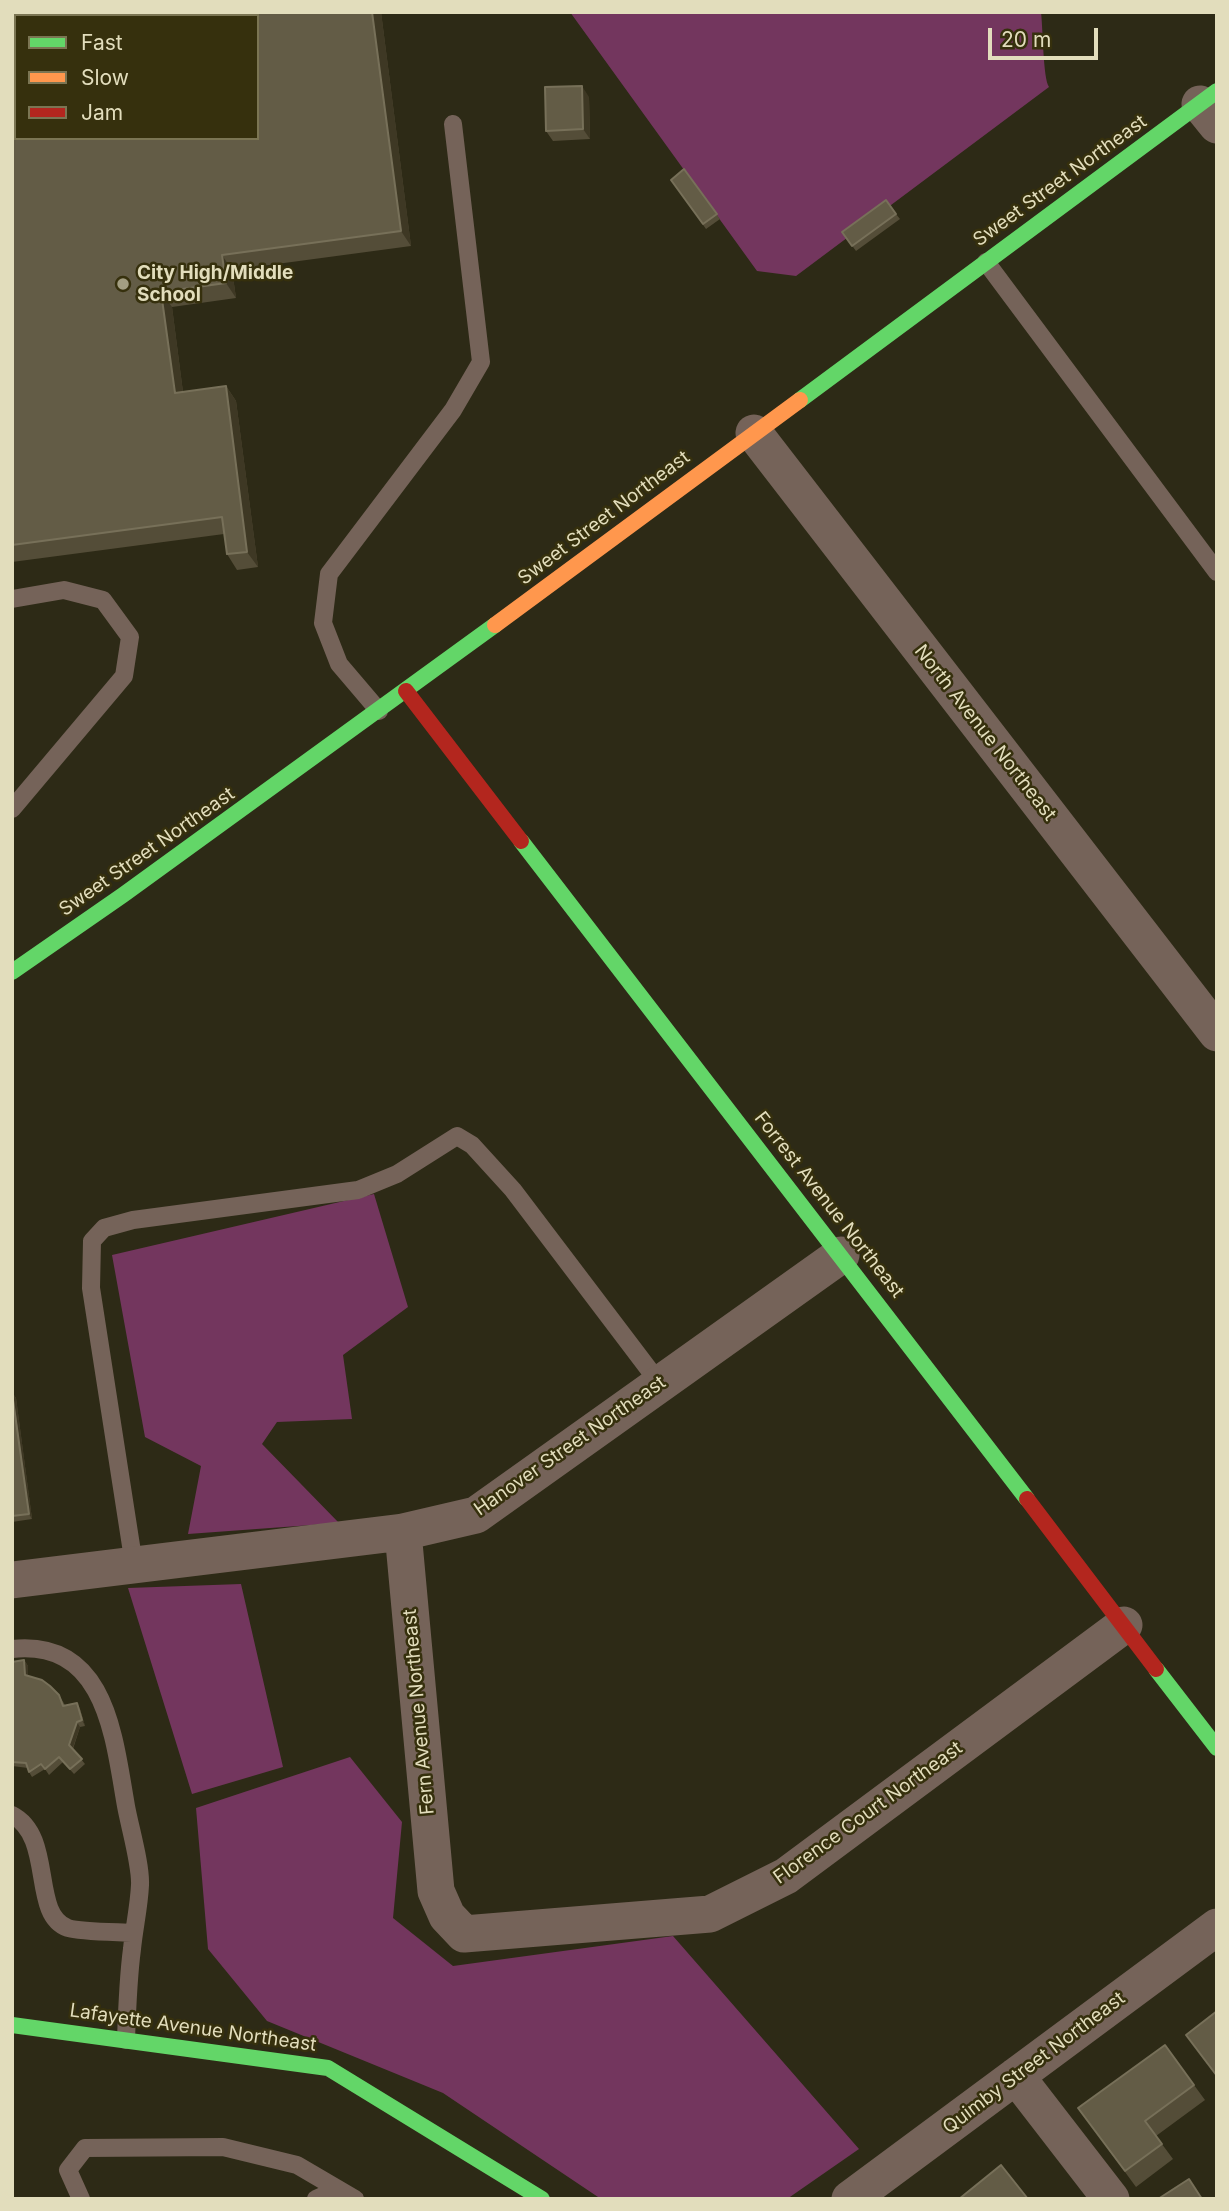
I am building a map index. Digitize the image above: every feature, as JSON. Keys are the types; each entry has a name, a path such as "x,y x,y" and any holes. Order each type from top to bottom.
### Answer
{"street":[{"name":"Sweet Street Northeast","path":"12,972 124,895 379,711 986,262 1211,107"},
{"name":"North Avenue Northeast","path":"754,433 1217,1033"},
{"name":"Forrest Avenue Northeast","path":"406,691 1217,1748"},
{"name":"Hanover Street Northeast","path":"12,1580 403,1532 476,1515 841,1255"},
{"name":"Fern Avenue Northeast","path":"403,1532 436,1891"},
{"name":"Florence Court Northeast","path":"436,1891 447,1916 464,1934 710,1914 786,1876 1125,1625"},
{"name":"Quimby Street Northeast","path":"850,2199 1217,1927"},
{"name":"Lafayette Avenue Northeast","path":"12,2025 328,2068 542,2199"},
{"path":"1016,2076 1111,2199"}],"lane":[{"path":"379,711 339,664 323,622 329,574 453,410 481,362 453,124"},
{"path":"986,262 1217,572"},
{"path":"12,599 64,590 103,600 130,637 124,676 12,809"},
{"path":"134,1565 92,1288 92,1241 104,1228 133,1220 358,1190 397,1174 457,1136 472,1145 513,1190 660,1384"},
{"path":"12,1649 45,1651 65,1658 84,1674 101,1696 111,1725 141,1882 125,2040"},
{"path":"12,1815 25,1821 35,1839 47,1902 55,1917 66,1928 134,1933"},
{"path":"81,2199 68,2170 85,2148 223,2147 297,2165 355,2199"},
{"path":"316,2199 338,2189"}],"shaded area":[{"path":"570,12 1041,12 1044,64 1049,87 796,276 757,271"},
{"path":"374,1194 408,1307 343,1355 352,1419 277,1422 262,1444 339,1523 188,1534 201,1466 145,1437 112,1255"},
{"path":"241,1584 283,1767 192,1794 128,1588"},
{"path":"350,1757 402,1822 393,1918 453,1966 673,1936 859,2149 787,2199 601,2199 443,2093 267,2021 208,1949 196,1808"}],"building":[{"name":"City High/Middle School","path":"12,12 372,12 401,231 222,255 226,283 161,292 175,393 226,386 247,552 227,554 222,517 12,545"},
{"path":"582,86 583,129 546,131 545,87"},
{"path":"684,169 717,214 703,224 671,180"},
{"path":"886,200 896,214 852,246 842,232"},
{"path":"12,1393 29,1514 12,1516"},
{"path":"24,1660 25,1675 42,1680 50,1686 59,1695 63,1706 77,1703 82,1720 77,1722 69,1745 82,1759 70,1769 59,1757 45,1769 41,1764 29,1772 26,1763 12,1762 12,1662"},
{"path":"1217,2011 1217,2076 1186,2035"},
{"path":"1165,2045 1194,2085 1145,2121 1162,2144 1125,2171 1078,2108"},
{"path":"1001,2165 1028,2199 959,2199"},
{"path":"1189,2179 1202,2199 1158,2199"}],"traffic: fast":[{"path":"800,400 1217,91"},
{"path":"12,972 123,895 495,625"},
{"path":"521,841 1027,1499"},
{"path":"1156,1669 1217,1748"},
{"path":"12,2025 328,2068 542,2199"}],"traffic: slow":[{"path":"495,625 800,400"}],"traffic: jam":[{"path":"406,691 521,841"},
{"path":"1027,1499 1156,1669"}],"place":[{"name":"City High/Middle School","path":"123,284"}]}
